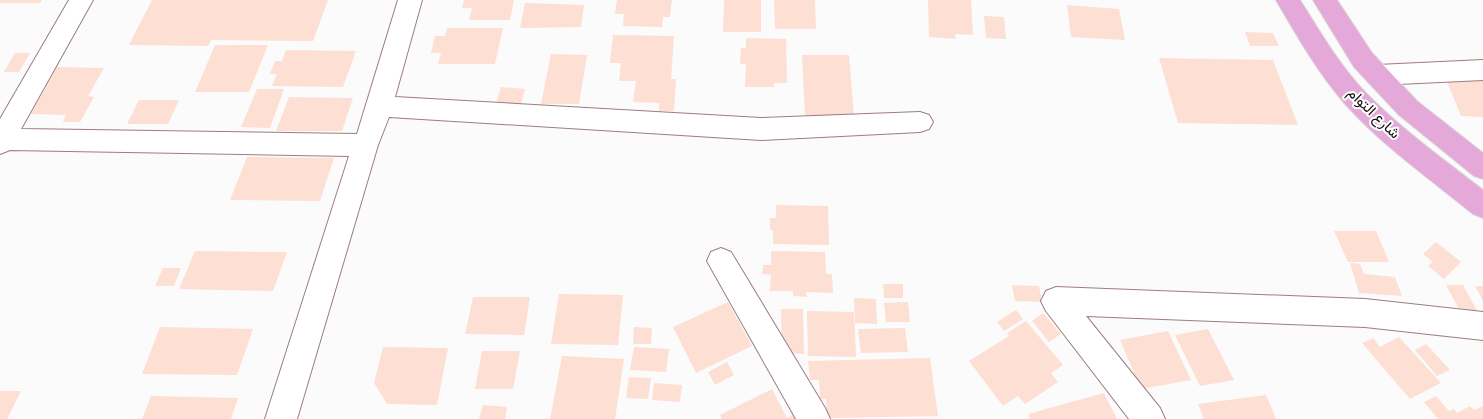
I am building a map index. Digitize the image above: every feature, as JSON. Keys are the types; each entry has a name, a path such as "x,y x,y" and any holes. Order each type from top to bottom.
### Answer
{"main road":[{"name":"شارع التوام","path":"1288,0 1309,36 1344,84 1368,110 1483,206"},
{"name":"شارع التوام","path":"1325,0 1364,60 1408,108 1483,168"}],"street":[{"path":"81,0 1,141 365,145"},
{"path":"281,419 365,145 379,106 410,0"},
{"path":"1377,75 1483,70"},
{"path":"379,106 761,129 920,122"},
{"path":"721,261 814,419"},
{"path":"1149,419 1056,300 1365,313 1483,326"}],"building":[{"path":"0,0 42,0 40,3 0,3"},
{"path":"152,0 328,0 313,41 211,40 208,46 129,45"},
{"path":"464,0 514,0 510,20 469,20 472,8 462,8"},
{"path":"617,0 672,0 670,17 663,17 662,27 623,26 624,14 615,14"},
{"path":"724,0 761,0 761,32 723,32"},
{"path":"774,0 815,0 816,29 775,29"},
{"path":"928,0 971,0 973,35 955,34 956,39 929,37"},
{"path":"525,3 584,5 581,27 520,28"},
{"path":"1067,5 1119,9 1125,40 1071,37"},
{"path":"984,16 1004,17 1006,39 986,38"},
{"path":"447,28 503,28 495,64 438,64 441,53 431,53 435,36 445,36"},
{"path":"1245,32 1273,33 1279,46 1250,46"},
{"path":"613,35 674,36 671,79 676,79 674,111 659,111 659,103 633,102 636,81 619,81 621,63 610,63"},
{"path":"746,38 786,39 787,83 774,83 774,87 745,87 746,64 740,64 741,48 746,48"},
{"path":"215,45 268,45 249,92 195,92"},
{"path":"286,50 356,51 343,87 272,86 277,74 270,74 275,61 282,61"},
{"path":"15,53 30,53 19,72 4,72"},
{"path":"551,54 587,55 579,104 541,104"},
{"path":"802,55 849,55 854,117 805,117"},
{"path":"1159,58 1273,60 1298,125 1178,123"},
{"path":"57,67 104,68 88,96 94,97 80,122 63,122 66,115 31,114"},
{"path":"1445,77 1483,80 1483,117 1461,116"},
{"path":"501,87 525,89 520,109 495,107"},
{"path":"257,89 284,89 270,128 241,127"},
{"path":"289,97 353,98 342,131 276,131"},
{"path":"139,100 179,100 168,124 127,124"},
{"path":"247,157 334,158 320,201 230,200"},
{"path":"776,205 828,206 829,245 773,244 773,230 770,230 770,218 776,218"},
{"path":"1334,231 1376,231 1389,262 1348,262"},
{"path":"1436,242 1461,262 1444,279 1428,266 1433,262 1423,254"},
{"path":"195,251 287,252 273,291 179,289"},
{"path":"771,251 825,252 826,274 832,274 833,293 806,292 807,297 793,296 793,291 770,291 771,275 762,274 763,265 771,265"},
{"path":"1350,263 1360,264 1364,274 1395,277 1402,296 1359,293"},
{"path":"163,268 181,268 174,286 155,286"},
{"path":"883,284 903,284 903,298 884,298"},
{"path":"1012,285 1039,286 1042,302 1015,301"},
{"path":"1446,285 1463,285 1479,314 1462,315"},
{"path":"1475,286 1483,286 1483,301"},
{"path":"559,294 623,295 618,345 551,344"},
{"path":"473,297 530,297 524,335 465,334"},
{"path":"854,298 876,299 877,324 855,323"},
{"path":"728,302 752,346 696,373 673,327"},
{"path":"908,302 910,322 886,322 884,303"},
{"path":"781,309 803,309 804,354 782,353"},
{"path":"1016,310 1023,319 1004,331 997,322"},
{"path":"807,311 854,312 856,357 808,356"},
{"path":"1043,313 1061,334 1049,342 1032,321"},
{"path":"1026,321 1063,365 1051,373 1058,382 1025,404 1018,396 1003,406 969,361 1009,336 1007,333"},
{"path":"160,327 253,329 237,375 142,374"},
{"path":"634,327 652,328 651,344 633,344"},
{"path":"905,328 908,352 861,353 858,329"},
{"path":"1208,329 1234,380 1200,386 1175,335"},
{"path":"1168,331 1191,380 1141,389 1120,340"},
{"path":"1399,337 1441,383 1410,399 1362,343 1373,338 1380,347"},
{"path":"1426,344 1450,370 1437,376 1415,350"},
{"path":"383,347 448,348 437,405 387,404 374,383"},
{"path":"634,347 669,349 666,372 630,370"},
{"path":"482,351 520,351 513,389 475,389"},
{"path":"562,356 624,359 615,419 550,419"},
{"path":"930,358 938,416 827,418 826,399 820,399 819,380 810,380 808,361"},
{"path":"727,362 734,375 715,385 708,372"},
{"path":"629,377 651,378 648,399 626,398"},
{"path":"654,383 682,385 680,402 652,400"},
{"path":"772,389 787,418 793,415 795,419 722,419 720,415"},
{"path":"0,391 21,391 7,419 0,419"},
{"path":"1104,393 1117,419 1030,419 1028,414"},
{"path":"1266,395 1276,419 1204,419 1198,404"},
{"path":"151,396 238,398 231,419 142,419"},
{"path":"1436,396 1449,411 1454,409 1457,413 1470,406 1474,410 1483,406 1483,419 1438,419 1424,402"},
{"path":"483,405 507,407 505,419 479,419"}]}
